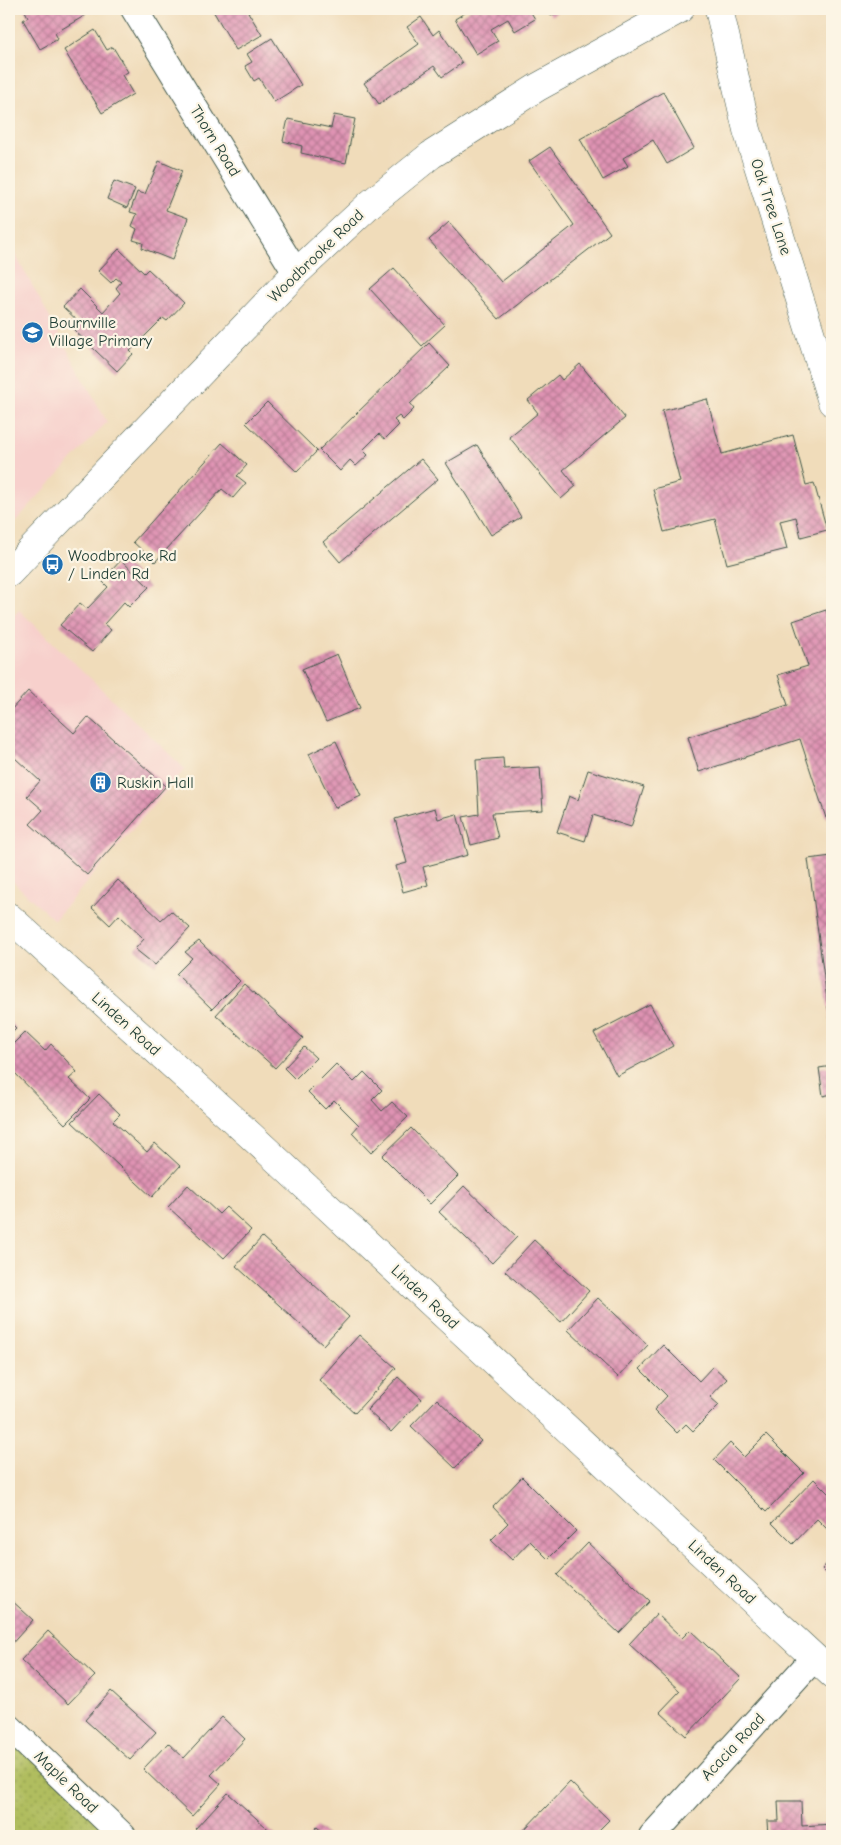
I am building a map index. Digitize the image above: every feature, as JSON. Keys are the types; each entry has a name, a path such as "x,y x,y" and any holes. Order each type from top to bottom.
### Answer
{"main road":[{"name":"Woodbrooke Road","path":"9,573 296,273 370,204 431,155 538,87 680,9"},
{"name":"Oak Tree Lane","path":"719,9 746,130 832,402"},
{"name":"Linden Road","path":"10,920 249,1134 823,1666"}],"street":[{"name":"Thorn Road","path":"134,9 296,273"},
{"name":"Acacia Road","path":"652,1836 823,1666"},
{"name":"Maple Road","path":"9,1727 123,1836"}],"shaded area":[{"name":"Bournville Village Primary","path":"9,243 107,422 9,528"},
{"path":"19,610 185,769 54,920 9,878 9,621"}],"green space":[{"path":"9,1730 120,1836 9,1836"}],"building":[{"path":"24,9 82,9 86,15 55,33 58,39 40,49 23,20 28,17"},
{"path":"212,9 254,9 248,12 262,35 236,50"},
{"path":"471,9 529,9 535,19 515,31 508,19 491,29 498,41 476,54 455,19"},
{"path":"547,9 563,9 551,16"},
{"path":"421,17 433,35 439,30 462,63 442,77 434,66 379,104 364,83 419,44 407,27"},
{"path":"95,30 107,50 113,47 128,72 122,75 133,94 102,113 64,50"},
{"path":"272,38 301,85 274,102 259,78 254,81 245,66 252,62 247,54"},
{"path":"663,92 694,148 667,164 653,140 623,158 628,166 603,180 580,139"},
{"path":"334,115 355,119 346,163 301,153 302,146 283,141 288,119 331,128"},
{"path":"550,147 610,233 499,319 429,240 449,222 501,282 574,225 529,161"},
{"path":"159,161 182,171 166,210 188,218 172,260 142,248 143,243 133,240 137,229 132,226 137,214 130,212 137,192 145,194"},
{"path":"114,181 135,189 127,208 107,199"},
{"path":"119,249 144,273 148,269 184,303 167,321 163,318 130,351 133,354 117,371 74,330 80,323 63,307 80,289 103,312 120,293 116,288 121,282 116,278 111,283 98,271"},
{"path":"394,268 445,325 422,346 370,289"},
{"path":"429,343 450,366 410,404 414,409 403,420 399,416 394,420 399,425 385,439 379,434 363,450 368,455 356,466 350,460 340,471 319,450"},
{"path":"580,364 625,418 563,470 576,486 561,499 509,437 538,413 528,400 558,375 562,380"},
{"path":"707,399 722,454 793,435 806,485 814,483 827,530 801,537 796,517 780,521 787,549 727,564 715,519 664,532 653,489 680,482 662,411"},
{"path":"267,402 317,451 297,472 246,423"},
{"path":"222,443 247,465 237,476 246,483 233,498 222,489 155,562 133,542"},
{"path":"477,445 521,517 491,535 446,463"},
{"path":"421,459 438,479 340,562 323,542"},
{"path":"121,560 149,587 129,607 124,602 104,624 111,630 92,652 60,625 80,603 87,609 108,587 102,581"},
{"path":"826,610 832,628 832,816 826,818 800,739 699,772 688,737 788,705 778,675 808,666 793,621"},
{"path":"337,654 360,708 326,722 302,669"},
{"name":"Ruskin Hall","path":"28,691 74,733 88,717 166,786 87,875 30,824 43,810 27,796 40,781 15,758 9,765 9,712"},
{"path":"336,741 361,796 335,808 309,754"},
{"path":"503,758 504,769 540,767 543,810 492,813 498,838 471,845 463,817 479,814 476,760"},
{"path":"588,770 644,787 631,827 593,815 585,841 557,832 569,796 578,800"},
{"path":"435,808 438,819 457,814 468,855 423,867 428,885 403,892 396,866 407,863 395,819"},
{"path":"832,856 832,1029 831,1029 808,859"},
{"path":"118,880 161,920 171,911 190,928 155,965 135,949 144,939 119,915 110,925 92,908"},
{"path":"199,941 240,981 212,1009 176,974 192,958 185,952"},
{"path":"244,984 303,1038 275,1068 216,1015"},
{"path":"650,1004 673,1046 617,1076 594,1033"},
{"path":"9,1021 16,1028 9,1035"},
{"path":"25,1032 45,1051 51,1044 77,1072 69,1079 90,1099 65,1124 9,1067 9,1048"},
{"path":"304,1047 316,1058 295,1079 284,1068"},
{"path":"336,1064 354,1082 364,1072 382,1090 372,1100 382,1111 392,1102 408,1117 371,1153 352,1133 359,1125 334,1100 325,1109 308,1092"},
{"path":"832,1066 832,1094 823,1096 819,1068"},
{"path":"99,1094 120,1114 113,1121 147,1152 155,1143 180,1166 152,1197 72,1122"},
{"path":"411,1128 458,1176 430,1204 382,1156"},
{"path":"828,1138 832,1138 832,1159 831,1159"},
{"path":"188,1185 219,1214 226,1207 251,1230 224,1258 168,1207"},
{"path":"464,1186 517,1237 492,1263 439,1212"},
{"path":"262,1237 349,1317 323,1345 236,1266"},
{"path":"534,1240 589,1291 561,1322 505,1271"},
{"path":"598,1298 648,1345 618,1377 568,1330"},
{"path":"359,1335 396,1368 355,1413 319,1380"},
{"path":"663,1345 699,1381 713,1366 727,1379 710,1397 719,1405 693,1431 686,1424 677,1433 654,1410 667,1396 640,1369"},
{"path":"398,1377 422,1399 391,1432 367,1410"},
{"path":"437,1399 481,1441 455,1468 411,1426"},
{"path":"766,1435 804,1473 766,1512 714,1460 730,1443 744,1457"},
{"path":"522,1477 576,1531 548,1559 530,1541 512,1560 491,1540 508,1523 493,1507"},
{"path":"814,1479 832,1497 832,1534 817,1519 793,1544 772,1523"},
{"path":"588,1543 650,1601 619,1633 557,1575"},
{"path":"832,1558 832,1579 822,1569"},
{"path":"9,1598 33,1620 9,1647"},
{"path":"657,1614 682,1638 690,1630 741,1678 686,1736 660,1712 680,1691 629,1644"},
{"path":"48,1631 95,1676 68,1704 21,1660"},
{"path":"111,1691 156,1732 130,1760 85,1720"},
{"path":"222,1717 245,1739 211,1775 221,1784 192,1816 143,1769 168,1743 184,1758"},
{"path":"570,1782 609,1820 593,1836 526,1836 522,1832"},
{"path":"228,1793 276,1836 203,1836 195,1829"},
{"path":"778,1801 801,1801 802,1826 832,1824 832,1836 768,1836 767,1821 779,1821"},
{"path":"317,1827 327,1836 309,1836"}],"place":[{"name":"Bournville Village Primary","path":"33,332"},
{"name":"Woodbrooke Rd / Linden Rd","path":"52,565"},
{"name":"Ruskin Hall","path":"101,783"}]}
